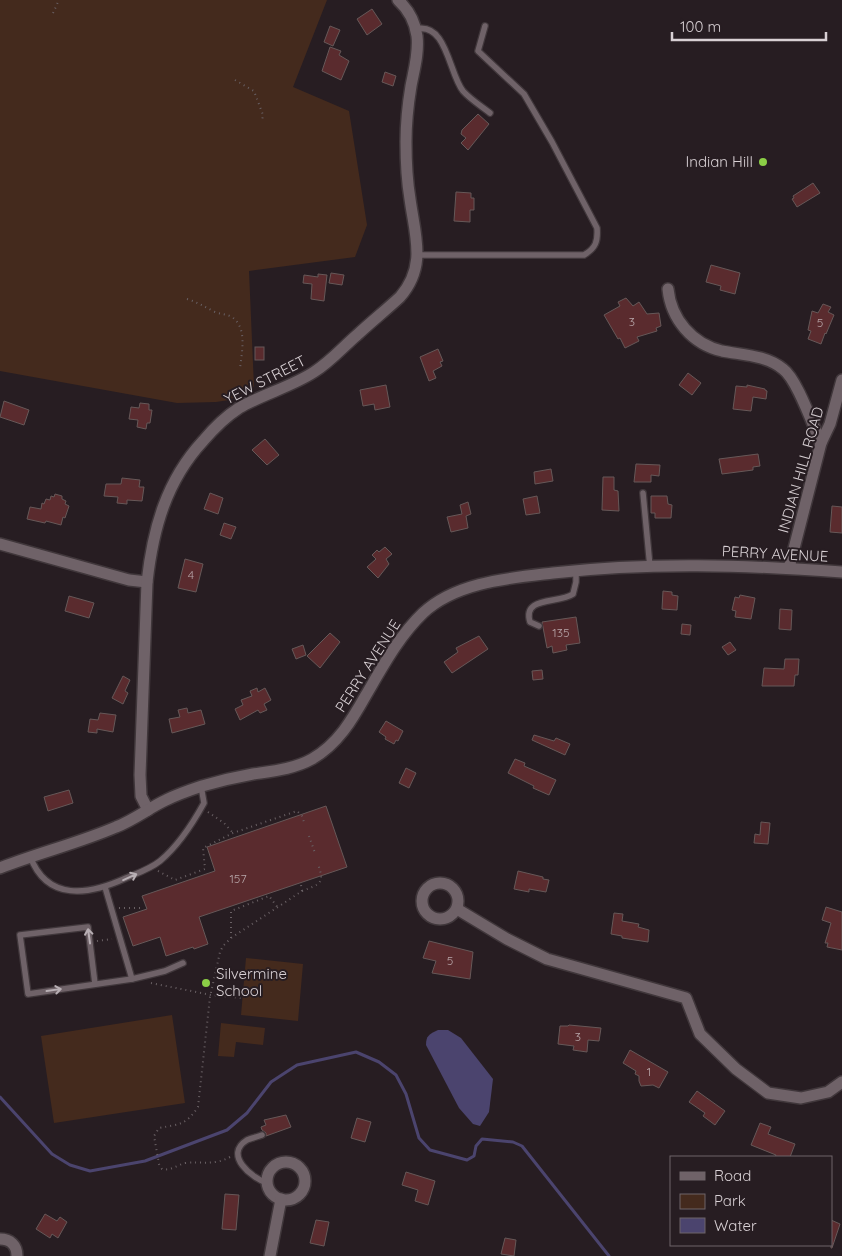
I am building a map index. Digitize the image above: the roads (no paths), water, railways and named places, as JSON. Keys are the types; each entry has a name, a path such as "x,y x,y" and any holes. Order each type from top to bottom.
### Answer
{"street":[{"name":"YEW STREET","path":"148,810 141,796 140,775 147,582 151,551 162,508 175,478 192,453 218,425 233,413 313,373 327,363 400,297 412,280 418,255 407,180 406,141 408,109 417,51 416,29 410,13 398,0"},
{"path":"668,289 669,303 676,318 687,331 720,350 771,361 785,370 793,381 821,443"},
{"name":"INDIAN HILL ROAD","path":"789,568 821,443 830,424 842,380"},
{"path":"0,544 129,580 147,582"},
{"name":"PERRY AVENUE","path":"0,868 115,828 166,800 201,786 232,778 292,768 325,751 345,730 401,638 422,614 440,600 457,592 484,584 525,576 650,567 789,568 842,572"},
{"path":"457,909 507,939 547,959 686,998 700,1034 736,1069 768,1094 801,1098 828,1092 842,1082"},
{"path":"280,1163 293,1164 302,1172 304,1184 298,1195 287,1200 280,1199 271,1193 267,1183 270,1171 280,1163"},
{"path":"270,1256 280,1199"},
{"path":"0,1239 12,1243 16,1248 17,1256"}],"lane":[{"path":"418,255 584,255 593,249 598,239 597,228 552,142 524,94 478,51 485,26"},
{"path":"416,29 424,27 436,35 444,48 462,90 490,113"},
{"path":"643,493 650,567"},
{"path":"539,626 530,622 528,612 531,607 541,602 565,598 573,594 576,571"},
{"path":"30,856 41,877 57,888 79,891 105,887 151,867 172,848 200,809 204,799 201,786"},
{"path":"105,887 132,979"},
{"path":"95,984 88,927 20,936 28,994 132,979 165,971 183,963"},
{"path":"262,1135 247,1140 239,1149 239,1153 242,1165 247,1172 267,1183"}],"water":[{"path":"438,1030 448,1030 461,1038 493,1079 489,1112 480,1126 473,1124 459,1108 426,1045 429,1036"}],"waterway":[{"path":"0,1097 52,1154 70,1165 90,1171 145,1161 227,1130 247,1113 271,1082 297,1065 356,1052 379,1062 396,1075 406,1094 419,1138 430,1150 467,1160 474,1156 476,1146 482,1139 513,1142 522,1146 609,1256"}],"place":[{"name":"Indian Hill","path":"763,162"},
{"name":"Silvermine School","path":"206,983"}]}
